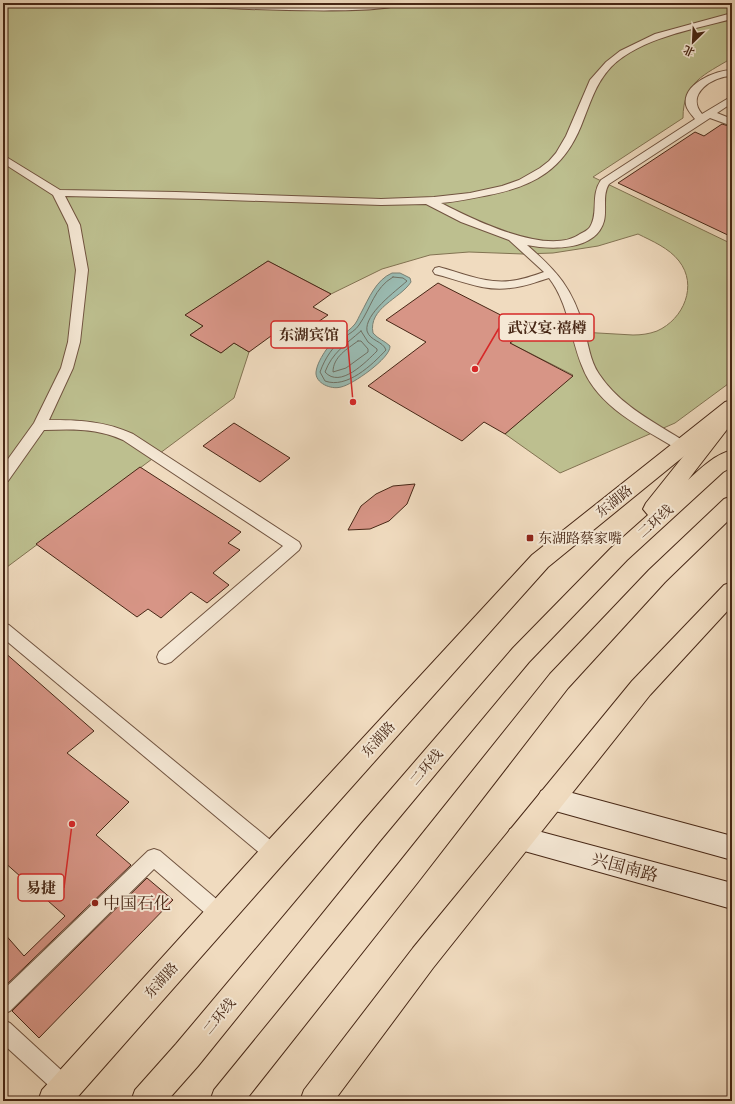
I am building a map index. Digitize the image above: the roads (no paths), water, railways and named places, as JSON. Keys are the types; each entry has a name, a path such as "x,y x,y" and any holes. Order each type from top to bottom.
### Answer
{"main road":[{"name":"东湖路","path":"59,1094 274,854 540,562 682,446 732,408"},
{"path":"619,554 732,408"},
{"name":"二环线","path":"146,1101 187,1055 370,833 521,655 619,554 716,467 732,457"},
{"path":"225,1101 408,873 559,681 657,576 732,504"},
{"path":"315,1101 423,958 550,799 641,688 732,591"},
{"path":"550,799 732,848"},
{"name":"兴国南路","path":"519,838 732,896"}],"lane":[{"path":"175,3 328,8 374,6 398,3"},
{"path":"58,193 143,193 405,203 430,202 492,192 518,184 534,177 556,160 566,147 576,126 592,83 611,63 632,48 644,42 732,16"},
{"path":"732,73 717,75 707,80 695,92 692,99 692,107 705,116 732,123"},
{"path":"430,202 465,220 513,238 545,244 572,242 584,238 596,227 599,214 600,191 605,182 732,99"},
{"path":"3,158 58,193 74,224 82,270 74,342 67,368 40,425 3,477"},
{"path":"513,238 551,274 564,291 593,377 614,400 629,412 682,446"},
{"path":"439,271 478,282 508,285 522,283 551,274"},
{"path":"40,425 88,425 103,426 116,430 294,546 165,657"},
{"path":"3,629 274,854"},
{"path":"3,1004 154,857 220,914"},
{"path":"3,1030 59,1094"}],"water":[{"path":"392,273 400,273 410,278 411,282 400,294 386,304 375,317 373,333 390,346 389,351 378,364 362,376 346,385 337,388 324,385 316,376 319,363 323,355 333,342 355,324 377,285 386,276"}],"place":[{"name":"武汉宴·禧樽","path":"475,369"},
{"name":"东湖宾馆","path":"353,402"},
{"name":"东湖路蔡家嘴","path":"530,538"},
{"name":"易捷","path":"72,824"},
{"name":"中国石化","path":"95,903"}]}
